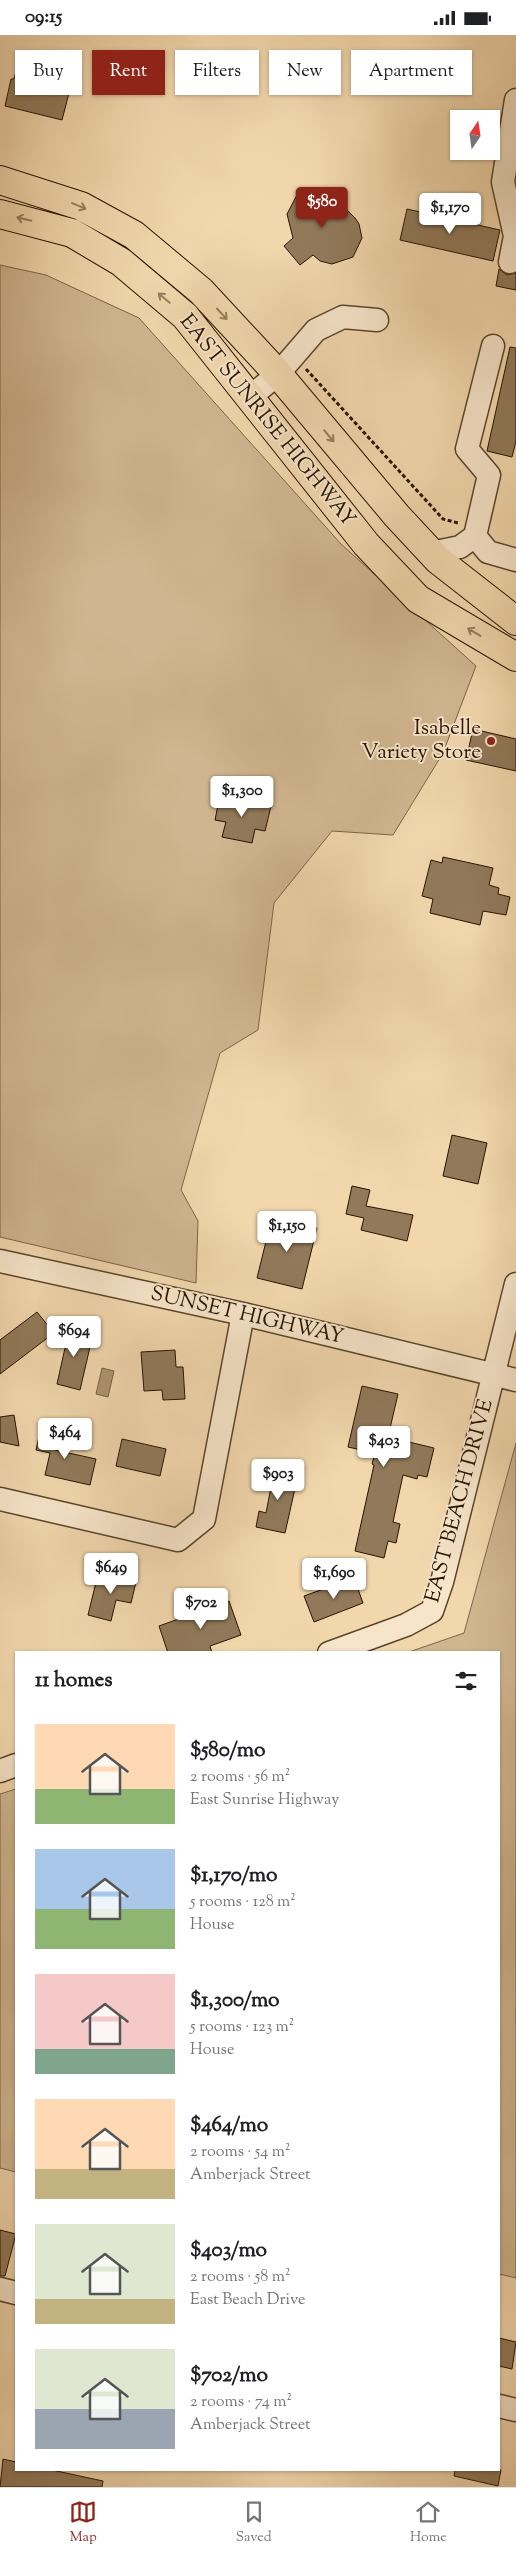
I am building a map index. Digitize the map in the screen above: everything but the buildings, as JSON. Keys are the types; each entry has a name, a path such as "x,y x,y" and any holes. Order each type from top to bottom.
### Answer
{"main road":[{"name":"EAST SUNRISE HIGHWAY","path":"0,180 81,206 134,235 201,291 286,365 397,516 431,553 516,621"},
{"name":"EAST SUNRISE HIGHWAY","path":"0,214 72,233 121,262 185,316 366,544 418,599 516,657"}],"street":[{"path":"510,262 515,236 503,181 516,100"},
{"path":"505,191 516,163"},
{"path":"250,397 286,365 316,330 343,317 377,320"},
{"path":"431,553 460,547 476,532 489,475 467,449 494,346"},
{"path":"476,532 488,552 516,560"},
{"name":"SUNSET HIGHWAY","path":"0,1261 243,1314 516,1380"},
{"name":"EAST BEACH DRIVE","path":"334,1651 406,1625 432,1611 442,1582 516,1284"},
{"path":"0,1499 178,1540 204,1519 243,1314"},
{"path":"0,1771 15,1765"},
{"path":"0,2289 15,2293"},
{"path":"500,2406 516,2410"}],"path":[{"path":"286,365 443,519 476,532"}],"shaded area":[{"path":"0,265 46,275 139,318 341,544 476,666 443,753 393,835 332,831 274,903 258,1030 220,1053 181,1190 198,1221 196,1283 0,1237"},
{"path":"102,1368 114,1371 108,1397 96,1394"},
{"path":"516,1443 516,2278 500,2274 500,1651 412,1651 464,1633"},
{"path":"15,1789 15,2172 0,2168 0,1794"}],"place":[{"name":"Isabelle Variety Store","path":"491,741"}]}
